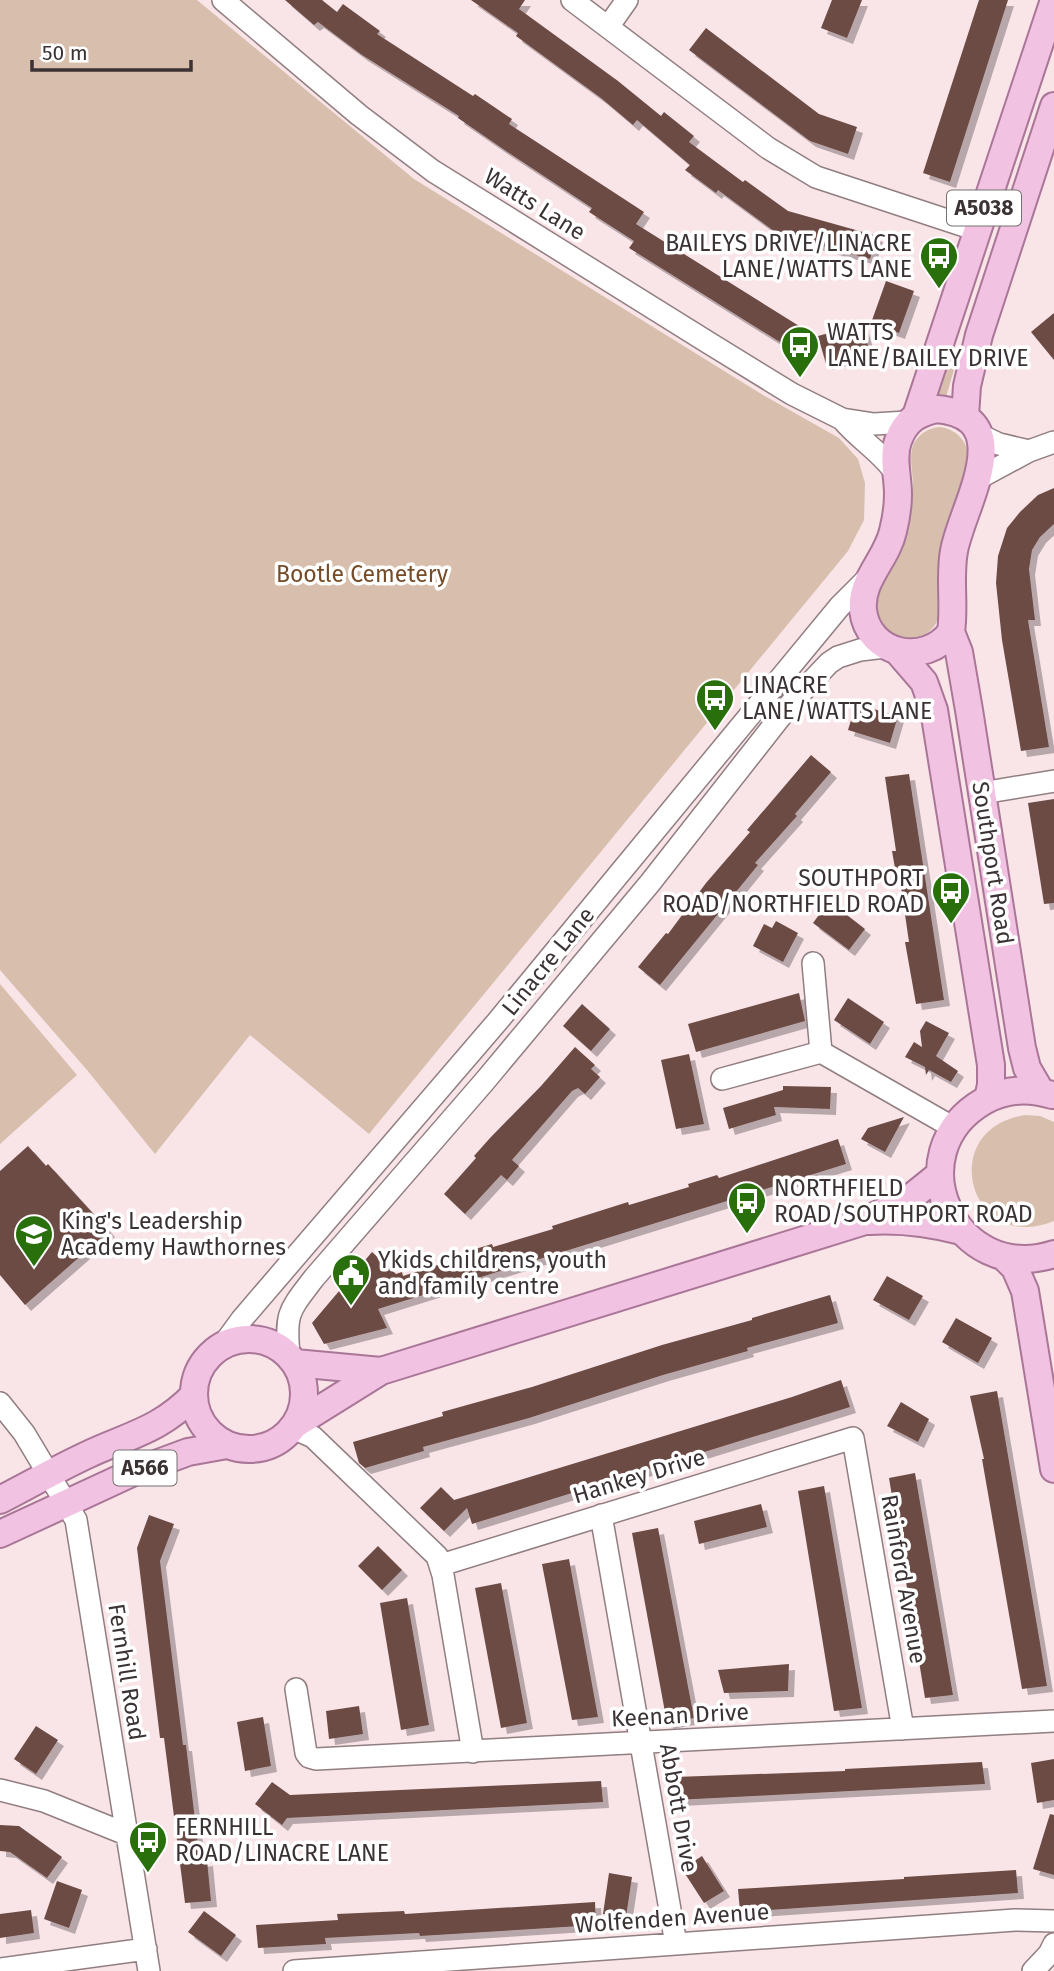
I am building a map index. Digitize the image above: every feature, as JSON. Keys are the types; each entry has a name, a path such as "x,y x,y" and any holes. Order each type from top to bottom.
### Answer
{"main road":[{"name":"A5038","path":"892,650 876,640 865,621 863,601 871,575 892,535 896,514 897,441 911,419 1054,0"},
{"name":"A5038","path":"951,632 951,580 956,539 979,478 983,452 972,425 970,372 979,335 1054,106"},
{"path":"911,419 937,409 952,411 972,425"},
{"path":"892,650 915,652 937,645 951,632"},
{"name":"Southport Road","path":"951,632 959,652 1022,1048 1027,1068 1047,1094"},
{"name":"Southport Road","path":"892,650 923,682 934,710 989,1054 991,1085 988,1099"},
{"path":"1047,1094 1014,1091 975,1106 954,1128 946,1142 940,1174 942,1195 949,1214 961,1231 981,1247 1005,1258 1023,1260 1054,1254"},
{"path":"295,1426 301,1415 305,1394 303,1380 292,1359 273,1344 252,1339 236,1340 213,1352 202,1366 194,1395 201,1422 214,1437 227,1445 240,1449 260,1449 276,1443 295,1426 381,1371 865,1221 909,1199 940,1174"},
{"path":"865,1221 901,1219 961,1231"},
{"path":"1005,1258 1015,1268 1025,1291 1054,1469"},
{"path":"292,1359 381,1371"},
{"name":"A566","path":"0,1500 88,1454 139,1434 177,1412 194,1395"},
{"name":"A566","path":"0,1535 134,1472 188,1452 227,1445"}],"street":[{"name":"Watts Lane","path":"223,0 359,115 433,170 769,380 842,419 874,424 911,419"},
{"path":"572,0 768,148 798,167 816,177 977,230"},
{"path":"608,27 627,0"},
{"name":"Watts Lane","path":"842,419 854,435 888,461 897,475"},
{"path":"972,425 999,444 1029,451"},
{"path":"979,478 1029,451 1054,442"},
{"name":"Linacre Lane","path":"223,1345 242,1319 497,1022 839,606 871,575"},
{"name":"Linacre Lane","path":"292,1359 286,1327 291,1308 650,883 792,702 838,657 860,650 892,650"},
{"path":"982,793 1054,781"},
{"path":"813,963 821,1052"},
{"path":"722,1079 821,1052 954,1128"},
{"name":"Fernhill Road","path":"0,1403 24,1433 76,1520 149,1971"},
{"path":"295,1426 313,1437 434,1551 441,1565 473,1752"},
{"name":"Hankey Drive","path":"441,1565 853,1438"},
{"name":"Rainford Avenue","path":"853,1438 903,1729"},
{"name":"Abbott Drive","path":"601,1515 676,1944"},
{"name":"Keenan Drive","path":"296,1689 304,1745 309,1757 316,1759 1054,1721"},
{"path":"0,1790 44,1801 126,1834"},
{"name":"Wolfenden Avenue","path":"294,1971 374,1968 1015,1920 1054,1921"},
{"path":"1033,1971 1049,1954 1054,1944"},
{"path":"0,1969 146,1949"}],"green space":[{"name":"Bootle Cemetery","path":"0,0 197,0 414,179 763,395 839,438 858,459 865,483 864,520 848,551 369,1134 250,1035 155,1154 87,1070 0,970"},
{"path":"950,350 959,353 946,397 935,395"},
{"path":"940,427 955,432 962,439 968,454 968,464 944,536 938,618 932,629 925,634 903,640 883,627 875,611 874,600 896,560 907,532 913,485 912,448 919,436"},
{"path":"0,984 77,1075 0,1144"},
{"path":"1026,1115 1040,1116 1054,1122 1054,1221 1024,1227 1001,1221 983,1206 974,1186 972,1163 980,1142 998,1124"}],"building":[{"path":"285,0 322,0 337,12 343,4 380,31 377,34 512,119 509,124 644,212 636,224 812,334 799,354 629,248 634,241 589,212 592,208 458,118 459,116 362,55 318,22 314,25"},
{"path":"471,0 525,0 519,9 661,116 664,112 694,136 689,142 743,182 745,180 788,211 877,236 870,259 778,234 718,190 716,193 685,170 690,165 637,120 633,125 601,98 516,36 518,33"},
{"path":"832,0 862,0 847,38 821,28"},
{"path":"979,0 1008,0 950,182 923,173"},
{"path":"706,28 819,114 857,127 848,154 810,141 689,50"},
{"path":"886,281 914,291 899,333 871,323"},
{"path":"1054,313 1054,360 1031,332"},
{"path":"862,324 870,353 826,364 818,336"},
{"path":"1054,488 1054,524 1040,537 1032,550 1029,569 1035,620 1028,620 1049,747 1021,751 1002,640 996,583 998,556 1007,528 1020,512 1038,495"},
{"path":"856,704 898,716 890,743 848,730"},
{"path":"811,755 831,772 795,814 797,816 755,863 758,865 660,985 638,967 666,933 668,934 706,883 750,832 747,830"},
{"path":"909,774 944,1000 916,1004 905,942 909,942 900,880 897,880 892,851 896,851 885,777"},
{"path":"1054,799 1054,903 1044,904 1028,803"},
{"path":"829,901 865,929 849,950 813,923"},
{"path":"776,921 798,933 783,962 753,946 764,924 772,928"},
{"path":"799,993 805,1021 696,1052 688,1024"},
{"path":"848,998 884,1022 870,1044 834,1020"},
{"path":"582,1004 610,1029 591,1051 563,1026"},
{"path":"926,1021 949,1033 936,1056 958,1071 951,1082 929,1070 926,1075 925,1067 905,1057 914,1042 922,1047 920,1031"},
{"path":"575,1047 595,1065 591,1069 600,1077 585,1094 578,1088 572,1091 512,1160 519,1166 507,1180 501,1175 465,1214 444,1194 490,1138"},
{"path":"689,1054 704,1124 676,1129 661,1060"},
{"path":"783,1086 831,1087 830,1109 774,1107 776,1115 729,1129 723,1108 783,1090"},
{"path":"904,1117 885,1152 861,1139 868,1128"},
{"path":"838,1139 846,1164 378,1309 387,1328 324,1344 312,1323 372,1252 396,1274 402,1272 403,1276 463,1257 462,1253 492,1244 493,1247 553,1229 552,1226 628,1202 629,1205 689,1187 688,1184 717,1175 719,1178"},
{"name":"King's Leadership Academy Hawthornes","path":"28,1146 109,1231 25,1305 0,1275 0,1171"},
{"path":"887,1276 923,1296 909,1320 873,1300"},
{"path":"830,1295 838,1323 747,1348 748,1351 529,1418 423,1447 424,1451 365,1468 359,1463 353,1442 443,1416 442,1412"},
{"path":"956,1318 992,1338 978,1363 942,1342"},
{"path":"841,1380 850,1407 472,1524 467,1508 444,1531 420,1508 441,1487 454,1500"},
{"path":"997,1391 1047,1686 1022,1689 984,1459 970,1396"},
{"path":"901,1402 929,1419 918,1442 887,1426"},
{"path":"915,1473 953,1695 925,1698 889,1478"},
{"path":"824,1486 862,1708 834,1711 798,1491"},
{"path":"761,1504 767,1527 699,1544 694,1521"},
{"path":"149,1515 174,1524 160,1561 200,1861 207,1860 211,1901 185,1903 164,1738 160,1738 137,1548"},
{"path":"658,1528 694,1718 667,1723 632,1533"},
{"path":"378,1546 402,1570 382,1590 358,1566"},
{"path":"569,1559 598,1717 572,1720 542,1564"},
{"path":"501,1583 527,1723 501,1728 475,1588"},
{"path":"407,1598 429,1725 401,1730 380,1603"},
{"path":"789,1664 788,1691 724,1693 718,1670"},
{"path":"359,1706 363,1734 329,1739 326,1711"},
{"path":"263,1717 271,1766 245,1771 237,1722"},
{"path":"36,1726 58,1740 36,1774 14,1759"},
{"path":"1054,1759 1054,1800 1037,1803 1031,1763"},
{"path":"982,1762 985,1784 676,1800 675,1777 845,1771"},
{"path":"601,1781 603,1802 287,1818 282,1825 255,1804 272,1782 290,1795"},
{"path":"1050,1814 1054,1815 1054,1875 1033,1869"},
{"path":"0,1825 19,1826 62,1857 47,1878 10,1852 0,1851"},
{"path":"702,1856 724,1891 704,1903 682,1869"},
{"path":"1016,1870 1018,1893 740,1912 738,1889"},
{"path":"609,1873 632,1877 626,1917 603,1914"},
{"path":"57,1881 82,1890 69,1928 44,1919"},
{"path":"595,1902 596,1925 420,1936 419,1933 325,1938 326,1944 258,1948 256,1925 338,1920 337,1914 404,1911 405,1914"},
{"path":"31,1910 34,1933 0,1938 0,1914"},
{"path":"204,1911 236,1935 221,1956 188,1932"}],"place":[{"name":"BAILEYS DRIVE/LINACRE LANE/WATTS LANE","path":"939,290"},
{"name":"WATTS LANE/BAILEY DRIVE","path":"800,379"},
{"name":"LINACRE LANE/WATTS LANE","path":"715,732"},
{"name":"SOUTHPORT ROAD/NORTHFIELD ROAD","path":"951,925"},
{"name":"NORTHFIELD ROAD/SOUTHPORT ROAD","path":"747,1235"},
{"name":"King's Leadership Academy Hawthornes","path":"34,1268"},
{"name":"Ykids childrens, youth and family centre","path":"351,1307"},
{"name":"FERNHILL ROAD/LINACRE LANE","path":"148,1874"}]}
